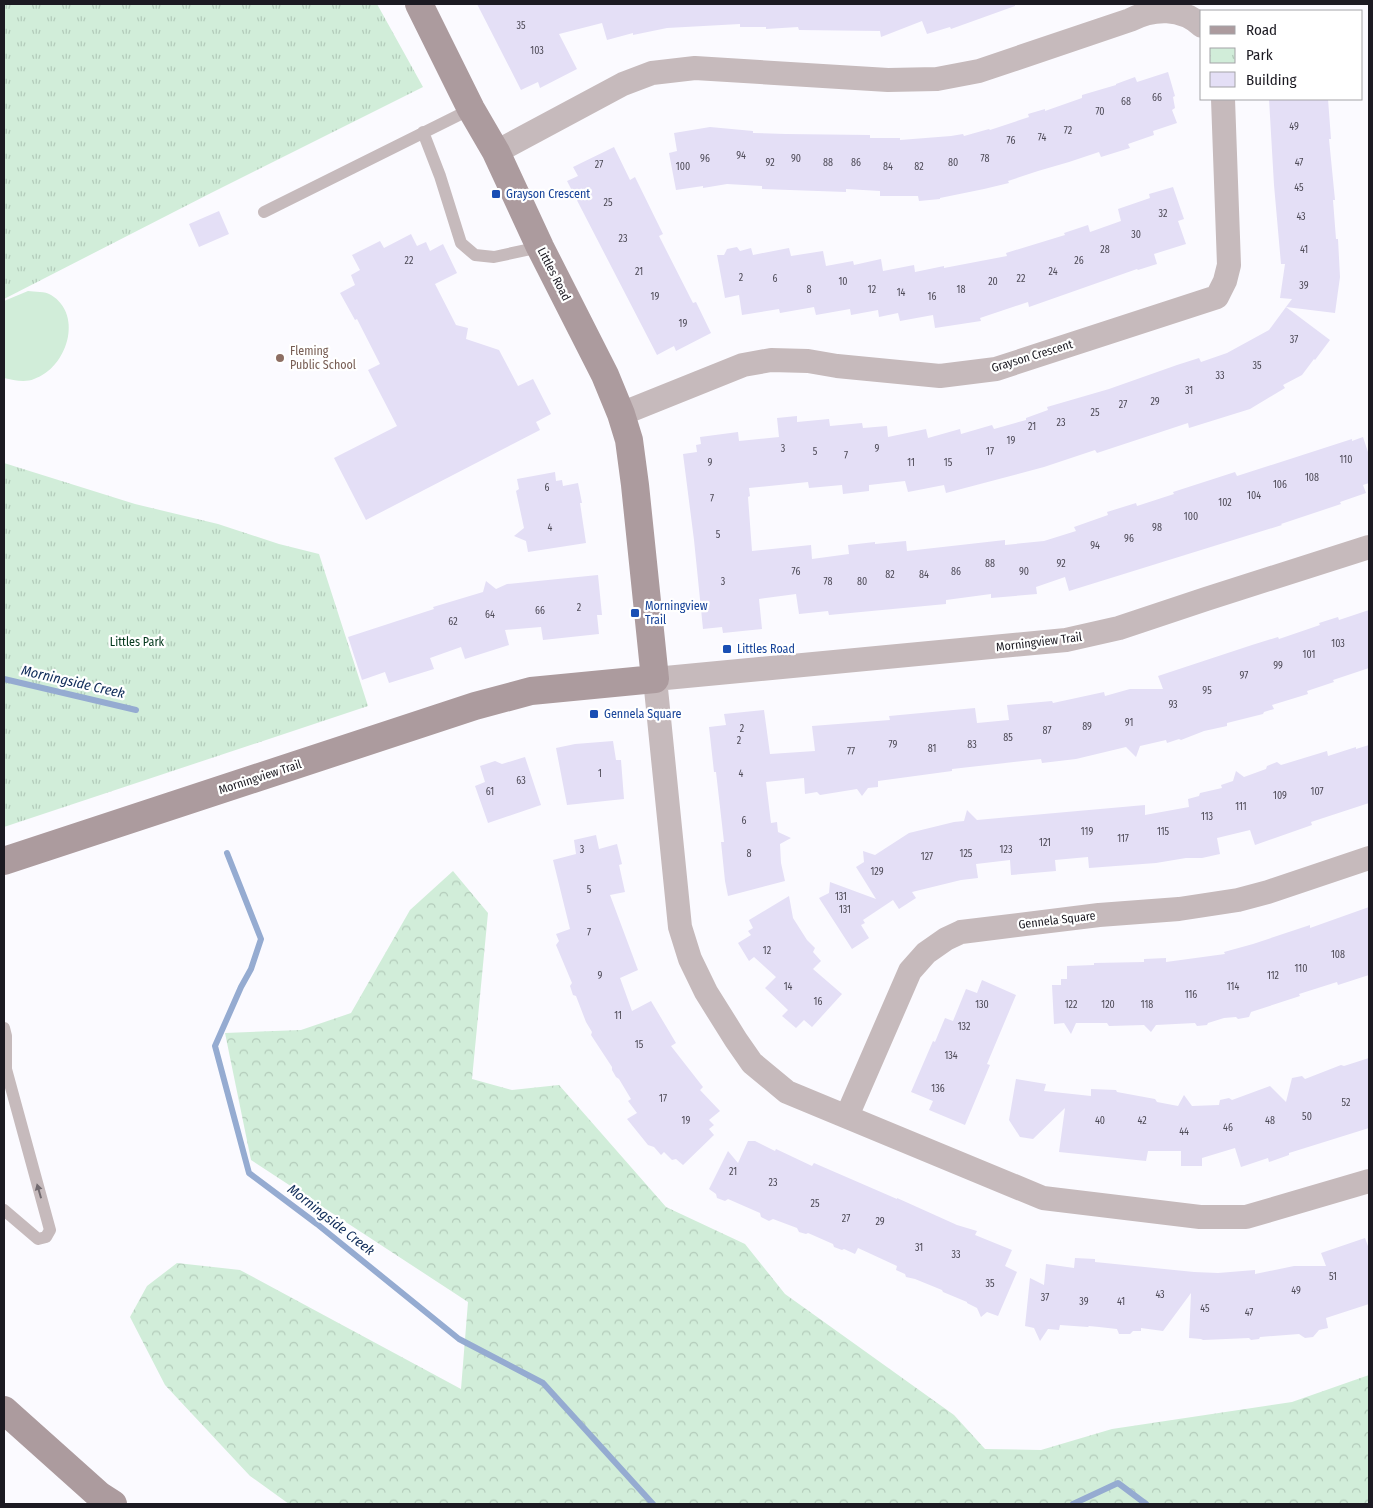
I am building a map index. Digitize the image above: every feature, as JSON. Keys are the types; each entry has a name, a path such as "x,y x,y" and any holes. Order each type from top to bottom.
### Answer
{"street":[{"name":"Littles Road","path":"419,4 471,109 496,152 621,414 629,440 634,476 654,679"},
{"path":"496,152 623,84 652,74 695,68 888,80 937,79 979,71 1130,20 1142,13 1170,10 1184,14 1200,25"},
{"name":"Grayson Crescent","path":"621,414 743,365 770,360 808,361 837,366 940,376 996,369 1217,297 1225,281 1229,265 1223,100"},
{"name":"Morningview Trail","path":"4,861 484,704 531,691 1023,645 1075,638 1120,628 1369,547"},
{"path":"654,679 680,927 690,960 706,992 752,1063 787,1092 1051,1200 1200,1217 1246,1217 1369,1181"},
{"name":"Gennela Square","path":"847,1116 910,971 926,953 946,939 961,932 989,927 1099,915 1179,909 1238,900 1268,892 1369,858"},
{"path":"4,1410 105,1501"}],"lane":[{"path":"264,212 471,109"},
{"path":"423,132 440,176 461,243 475,255 494,258 540,247"},
{"path":"4,1028 6,1036 6,1069 50,1230 46,1237 38,1239 4,1210"}],"green space":[{"path":"4,4 377,4 423,87 4,299"},
{"path":"28,291 43,292 51,295 61,304 67,315 69,327 63,353 55,364 46,373 34,379 19,381 4,378 4,301"},
{"name":"Littles Park","path":"4,463 135,504 218,524 279,544 319,554 368,706 4,827"},
{"path":"453,871 488,913 472,1079 512,1090 559,1085 666,1207 745,1244 785,1294 954,1415 985,1449 1041,1450 1112,1429 1292,1402 1369,1375 1369,1504 289,1504 250,1476 165,1385 130,1317 147,1286 177,1263 240,1270 461,1389 468,1302 251,1160 225,1033 301,1030 351,1013 410,910"}],"building":[{"path":"477,4 1015,4 1015,6 951,29 950,27 927,34 922,21 881,37 880,31 799,30 798,27 766,29 766,27 740,27 740,24 667,28 633,35 633,33 607,40 602,23 559,34 577,69 540,88 538,82 521,90"},
{"path":"1168,72 1175,96 1173,97 1175,108 1172,110 1177,123 1153,131 1154,135 1128,144 1130,148 1101,157 1099,152 1008,181 1009,183 984,189 940,199 919,201 918,196 880,196 880,191 846,189 846,192 762,189 762,186 727,184 676,190 669,153 677,151 674,133 710,127 753,131 753,133 870,135 870,138 900,138 900,140 963,134 964,136 990,130 1029,117 1028,114 1045,109 1045,111 1082,98 1082,95 1135,77 1137,82"},
{"path":"1269,100 1328,100 1331,139 1329,139 1335,200 1333,200 1340,277 1335,313 1286,307 1292,299 1280,298 1285,264 1281,264"},
{"path":"614,147 630,180 635,177 663,234 659,236 693,303 696,302 711,333 676,351 674,346 657,355 567,181 578,176 573,167"},
{"path":"1173,187 1184,219 1178,221 1186,244 1154,254 1157,264 1137,269 1029,307 1028,302 980,318 981,321 935,328 933,315 900,321 898,313 879,317 878,310 851,315 850,309 816,315 814,307 780,313 779,309 742,315 739,295 725,298 717,255 724,255 727,249 737,247 740,251 751,248 753,255 789,248 791,256 823,251 826,266 853,261 854,265 881,259 883,271 914,265 915,272 944,266 944,268 1007,256 1006,253 1065,235 1064,233 1088,225 1090,232 1121,221 1118,209 1150,198 1149,194"},
{"path":"219,211 229,234 199,247 189,224"},
{"path":"411,234 417,246 426,242 430,251 443,244 457,273 435,284 456,325 468,328 466,339 499,350 518,386 533,379 551,414 536,422 540,430 366,520 334,458 397,426 368,370 380,364 357,319 355,320 340,293 355,285 351,275 360,270 352,255 380,241 384,248"},
{"path":"1286,307 1330,340 1302,375 1283,385 1285,388 1250,409 1189,428 1188,423 1097,453 1095,450 1044,467 946,493 944,485 908,492 905,481 869,485 869,491 843,494 842,485 809,488 808,482 749,488 752,551 811,545 812,559 849,554 848,545 875,542 875,544 906,541 907,551 1005,540 1005,545 1044,541 1076,531 1074,527 1108,515 1107,512 1136,503 1137,506 1235,472 1237,476 1363,437 1369,455 1369,483 1363,485 1366,493 1282,525 1069,591 1065,577 1036,587 1037,594 991,598 991,594 946,600 946,604 829,615 828,611 799,614 796,594 759,599 762,629 723,633 722,627 703,629 683,454 697,452 696,445 701,444 700,437 738,432 739,441 779,437 777,418 797,416 797,422 829,419 830,426 862,423 863,428 887,426 888,437 926,429 928,438 960,429 961,434 992,425 994,429 1026,420 1026,418 1048,410 1047,407 1109,389 1199,358 1201,362 1227,353 1269,330"},
{"path":"555,472 556,481 562,480 563,486 578,483 586,543 528,552 526,541 514,536 524,528 516,491 519,489 517,479"},
{"path":"598,575 602,615 597,615 599,634 543,640 541,627 505,630 509,645 465,659 461,647 430,658 434,669 389,683 385,672 362,680 348,637 434,609 433,607 483,592 486,581 496,589 507,584"},
{"path":"1369,610 1369,668 1307,691 1308,694 1272,705 1274,709 1263,714 1227,723 1227,726 1204,731 1181,740 1167,743 1166,740 1140,746 1136,757 1126,747 1076,759 1042,763 1041,759 952,769 952,771 878,781 878,787 868,788 862,796 857,789 820,795 817,792 805,794 804,778 766,782 771,823 777,822 778,832 791,838 780,844 781,863 785,881 728,896 721,842 724,842 709,727 726,725 724,714 764,710 770,754 815,751 812,726 890,720 889,716 975,708 977,723 1009,720 1007,705 1052,701 1053,703 1104,692 1105,696 1130,689 1163,689 1158,676 1278,637 1279,639 1338,617 1339,620"},
{"path":"613,741 616,760 621,760 624,799 567,805 556,748 575,744"},
{"path":"1369,745 1369,803 1311,822 1312,825 1255,845 1250,830 1217,838 1220,854 1202,858 1089,868 1088,857 1055,860 1056,871 1011,875 1010,860 976,864 978,878 961,880 912,892 916,898 899,909 893,900 863,920 865,923 861,925 869,938 852,949 819,898 829,893 830,882 876,899 856,867 864,862 863,851 875,855 909,833 964,821 967,810 977,820 1145,805 1145,815 1189,807 1188,799 1199,796 1200,793 1222,788 1221,785 1233,781 1236,771 1244,777 1266,769 1267,766 1277,762 1281,765 1327,751 1328,756"},
{"path":"525,757 541,805 488,823 475,786 485,782 480,766 495,761 502,764"},
{"path":"596,835 599,849 617,844 622,864 619,865 625,892 610,895 638,970 620,978 632,1011 651,1001 676,1043 671,1046 703,1087 700,1090 720,1111 709,1120 714,1125 709,1129 714,1135 683,1165 676,1159 672,1160 664,1152 661,1155 654,1147 648,1145 627,1119 637,1113 628,1101 631,1099 591,1035 592,1032 576,996 573,995 570,986 572,983 556,945 559,941 556,934 570,929 553,860 576,854 574,840"},
{"path":"789,896 793,918 807,940 815,948 813,952 821,961 813,969 842,994 812,1027 804,1020 796,1028 782,1016 788,1010 765,988 776,977 754,957 749,961 738,943 751,935 748,931 753,928 749,920"},
{"path":"1369,907 1369,975 1338,985 1337,982 1299,994 1300,996 1251,1012 1249,1017 1238,1019 1236,1017 1224,1018 1207,1025 1197,1026 1195,1023 1156,1025 1151,1032 1144,1025 1109,1026 1107,1023 1076,1023 1071,1034 1064,1023 1054,1024 1052,985 1061,985 1061,979 1067,979 1067,966 1094,965 1094,963 1144,962 1144,959 1166,958 1166,962 1225,954 1224,952 1310,925 1310,928"},
{"path":"982,980 1016,995 987,1064 990,1065 965,1125 929,1110 933,1101 911,1092 945,1018 953,1021 966,989 977,993"},
{"path":"1369,1058 1369,1128 1289,1153 1289,1155 1269,1162 1268,1158 1241,1167 1235,1148 1202,1158 1202,1166 1181,1166 1181,1151 1148,1151 1146,1161 1059,1152 1065,1108 1033,1139 1020,1137 1009,1120 1016,1079 1046,1084 1044,1091 1091,1096 1091,1089 1116,1090 1117,1092 1155,1099 1157,1102 1178,1106 1184,1095 1192,1106 1219,1105 1220,1100 1229,1098 1232,1100 1270,1086 1286,1102 1292,1078 1302,1076 1305,1079 1341,1065 1344,1066"},
{"path":"748,1141 755,1141 775,1151 776,1149 812,1166 814,1163 957,1225 977,1231 975,1235 1012,1250 1005,1266 1017,1272 998,1316 987,1312 981,1317 977,1308 967,1302 942,1290 906,1277 905,1274 896,1270 897,1266 858,1248 855,1254 844,1249 842,1250 808,1233 799,1232 797,1228 773,1219 769,1221 761,1217 760,1213 728,1199 725,1201 717,1198 716,1194 709,1189 728,1151 738,1163"},
{"path":"1365,1238 1369,1249 1369,1304 1326,1318 1328,1328 1319,1330 1313,1337 1305,1338 1299,1334 1260,1337 1259,1339 1251,1340 1249,1338 1203,1340 1189,1338 1191,1293 1163,1331 1141,1328 1141,1331 1133,1331 1130,1334 1119,1334 1117,1329 1060,1325 1059,1330 1048,1329 1040,1341 1034,1328 1025,1326 1030,1278 1044,1285 1046,1264 1074,1268 1075,1258 1095,1259 1095,1262 1194,1272 1218,1273 1255,1270 1255,1274 1294,1266 1326,1266 1321,1253"}],"waterway":[{"name":"Morningside Creek","path":"4,679 136,710"},
{"name":"Morningside Creek","path":"227,853 261,939 251,969 215,1046 249,1173 317,1224 459,1339 543,1383 653,1504"},
{"name":"Morningside Creek","path":"1073,1504 1118,1483 1146,1504"}],"place":[{"name":"Grayson Crescent","path":"496,194"},
{"name":"Fleming Public School","path":"280,358"},
{"name":"Morningview Trail","path":"635,613"},
{"name":"Littles Road","path":"727,649"},
{"name":"Gennela Square","path":"594,714"}]}
